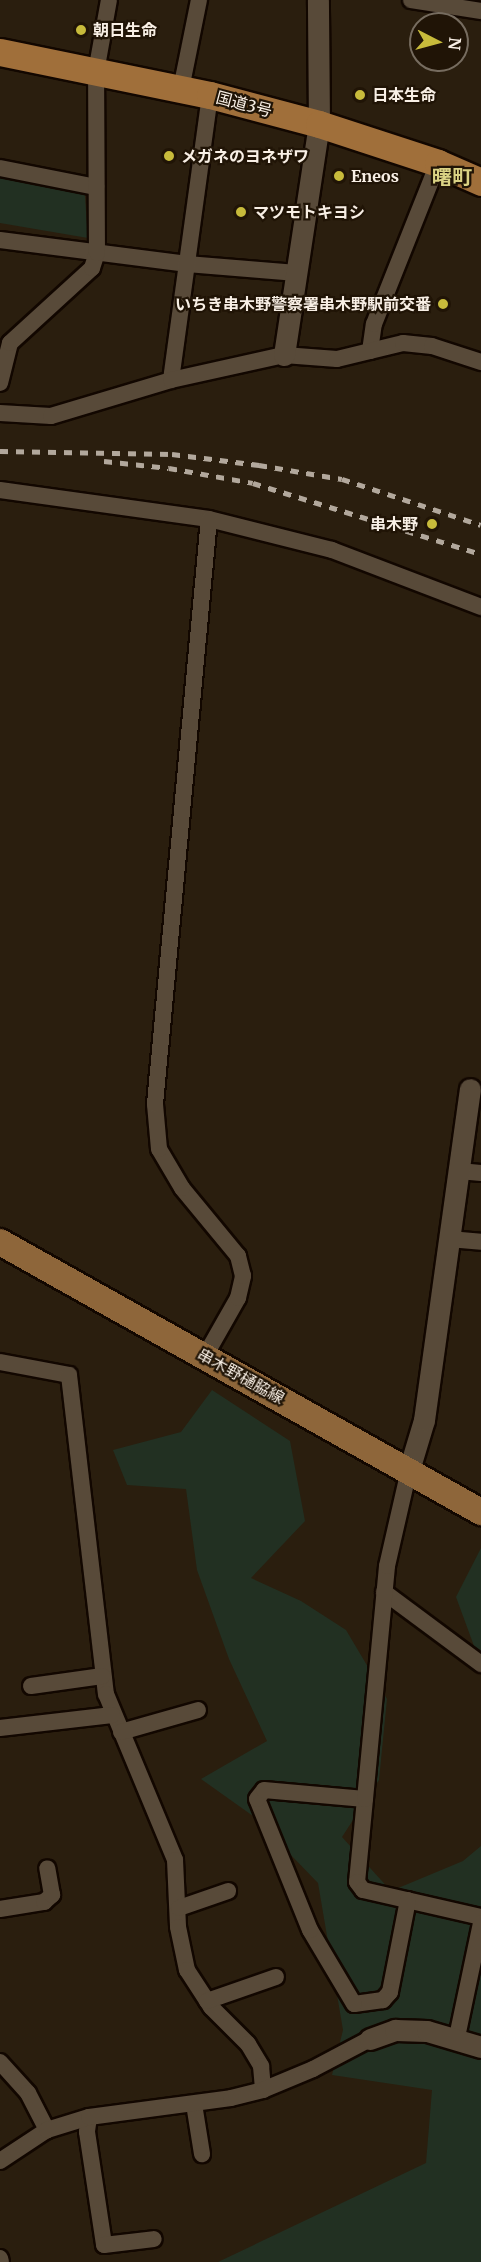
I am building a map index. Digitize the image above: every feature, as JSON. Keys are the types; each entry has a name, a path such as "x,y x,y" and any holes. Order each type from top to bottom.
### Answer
{"highway":[{"name":"国道3号","path":"0,52 210,95 319,124 438,163 481,182"}],"main road":[{"name":"串木野樋脇線","path":"0,1242 481,1512"}],"street":[{"path":"0,383 10,343 92,268 97,253 96,72 109,0"},
{"path":"181,89 199,0"},
{"path":"284,355 319,124 318,0"},
{"path":"421,1 481,11"},
{"path":"171,380 210,95"},
{"path":"370,351 374,324 438,163"},
{"path":"0,168 96,187"},
{"path":"0,240 187,264 297,273"},
{"path":"0,413 51,416 171,380 284,355 337,359 413,344 464,354 481,362"},
{"path":"0,490 209,519 332,550 481,607"},
{"path":"205,1356 238,1298 243,1276 238,1257 182,1188 159,1149 155,1104 209,519"},
{"path":"474,1095 459,1171 424,1420 409,1470 384,1593 357,1882 363,1890 481,1917"},
{"path":"459,1171 481,1173"},
{"path":"449,1239 481,1242"},
{"path":"0,1362 69,1375 102,1676 112,1715 155,1803 176,1860 178,1908 187,1970 207,2001 248,2044 261,2066 263,2090"},
{"path":"384,1593 481,1664"},
{"path":"31,1686 102,1676"},
{"path":"121,1732 198,1710"},
{"path":"0,1728 112,1715"},
{"path":"365,1798 264,1790 257,1799 310,1930 354,2004 383,2000 390,1992 408,1900"},
{"path":"0,1909 44,1902 51,1895 47,1868"},
{"path":"178,1908 228,1892"},
{"path":"457,2037 481,1923"},
{"path":"207,2001 276,1977"},
{"path":"0,2161 47,2130 89,2117 194,2104 263,2090 313,2069 370,2039 396,2031 427,2031 457,2037 481,2047"},
{"path":"0,2062 28,2093 47,2130"},
{"path":"194,2104 202,2154"},
{"path":"89,2117 87,2132 104,2245 154,2239"}],"green space":[{"path":"0,165 84,183 88,238 0,223"},
{"path":"212,1390 290,1441 305,1521 251,1578 301,1601 346,1630 387,1699 379,1780 342,1837 391,1891 463,1861 481,1846 481,2262 218,2262 426,2163 432,2090 332,2075 343,2030 318,1883 253,1816 201,1779 267,1741 229,1659 197,1570 186,1489 127,1485 113,1450 181,1432"},
{"path":"481,1548 481,1665 456,1597"}],"railway":[{"path":"0,451 172,454 259,465 342,479 481,525"},
{"path":"104,461 169,468 253,483 481,554"}],"place":[{"name":"朝日生命","path":"81,30"},
{"name":"日本生命","path":"360,95"},
{"name":"メガネのヨネザワ","path":"169,156"},
{"name":"Eneos","path":"339,176"},
{"name":"マツモトキヨシ","path":"241,212"},
{"name":"いちき串木野警察署串木野駅前交番","path":"443,304"},
{"name":"串木野","path":"432,524"}],"district":[{"name":"曙町","path":"452,176"}]}
